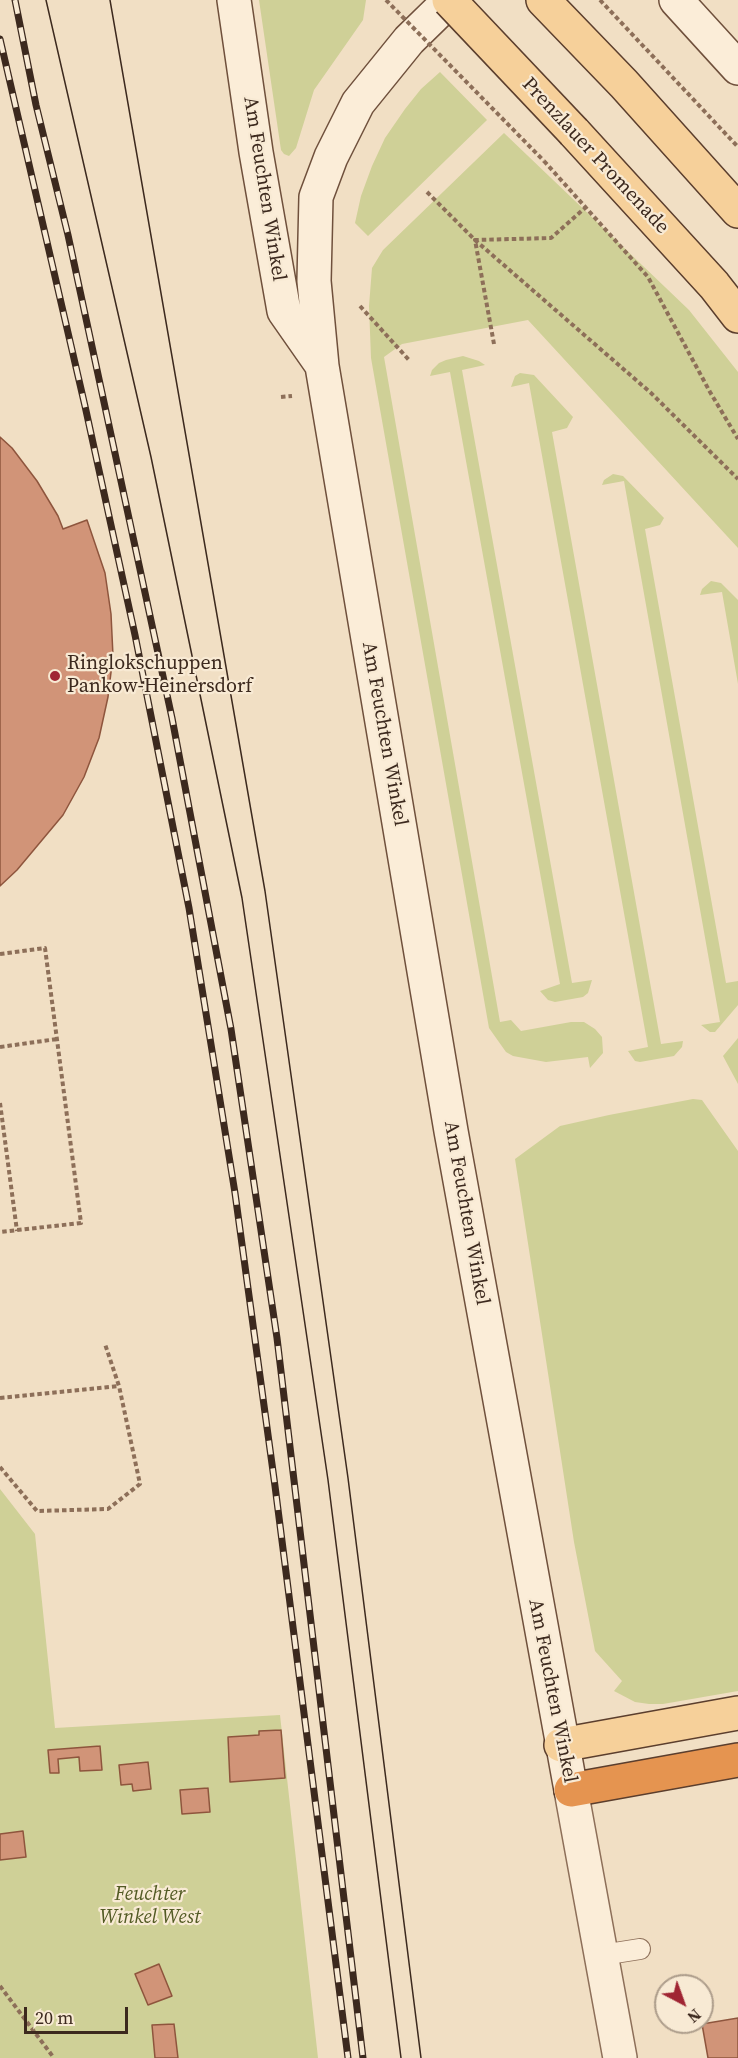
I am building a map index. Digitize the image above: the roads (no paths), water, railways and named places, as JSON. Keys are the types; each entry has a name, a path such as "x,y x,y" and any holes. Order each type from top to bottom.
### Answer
{"highway":[{"path":"571,1790 738,1760"}],"main road":[{"name":"Am Feuchten Winkel","path":"234,0 256,152 284,311 322,366"},
{"name":"Am Feuchten Winkel","path":"450,0 409,40 358,103 331,157 316,197 314,281 322,366 453,1143 561,1745 620,2058"},
{"name":"Prenzlauer Promenade","path":"450,0 714,285 738,316"},
{"path":"543,0 624,84 738,211"},
{"path":"676,0 738,68"},
{"path":"561,1745 738,1713"}],"lane":[{"path":"602,1955 640,1949"}],"tram line":[{"path":"46,0 151,457 242,898 328,1480 401,2058"},
{"path":"110,0 265,891 348,1478 421,2058"}],"railway":[{"path":"15,0 36,105 68,235 172,718 231,1029 277,1338 363,2058"},
{"path":"0,39 85,406 135,635 189,908 235,1193 348,2058"}],"place":[{"name":"Ringlokschuppen Pankow-Heinersdorf","path":"55,676"}],"park label":[{"name":"Feuchter Winkel West","path":"150,1906"}]}
